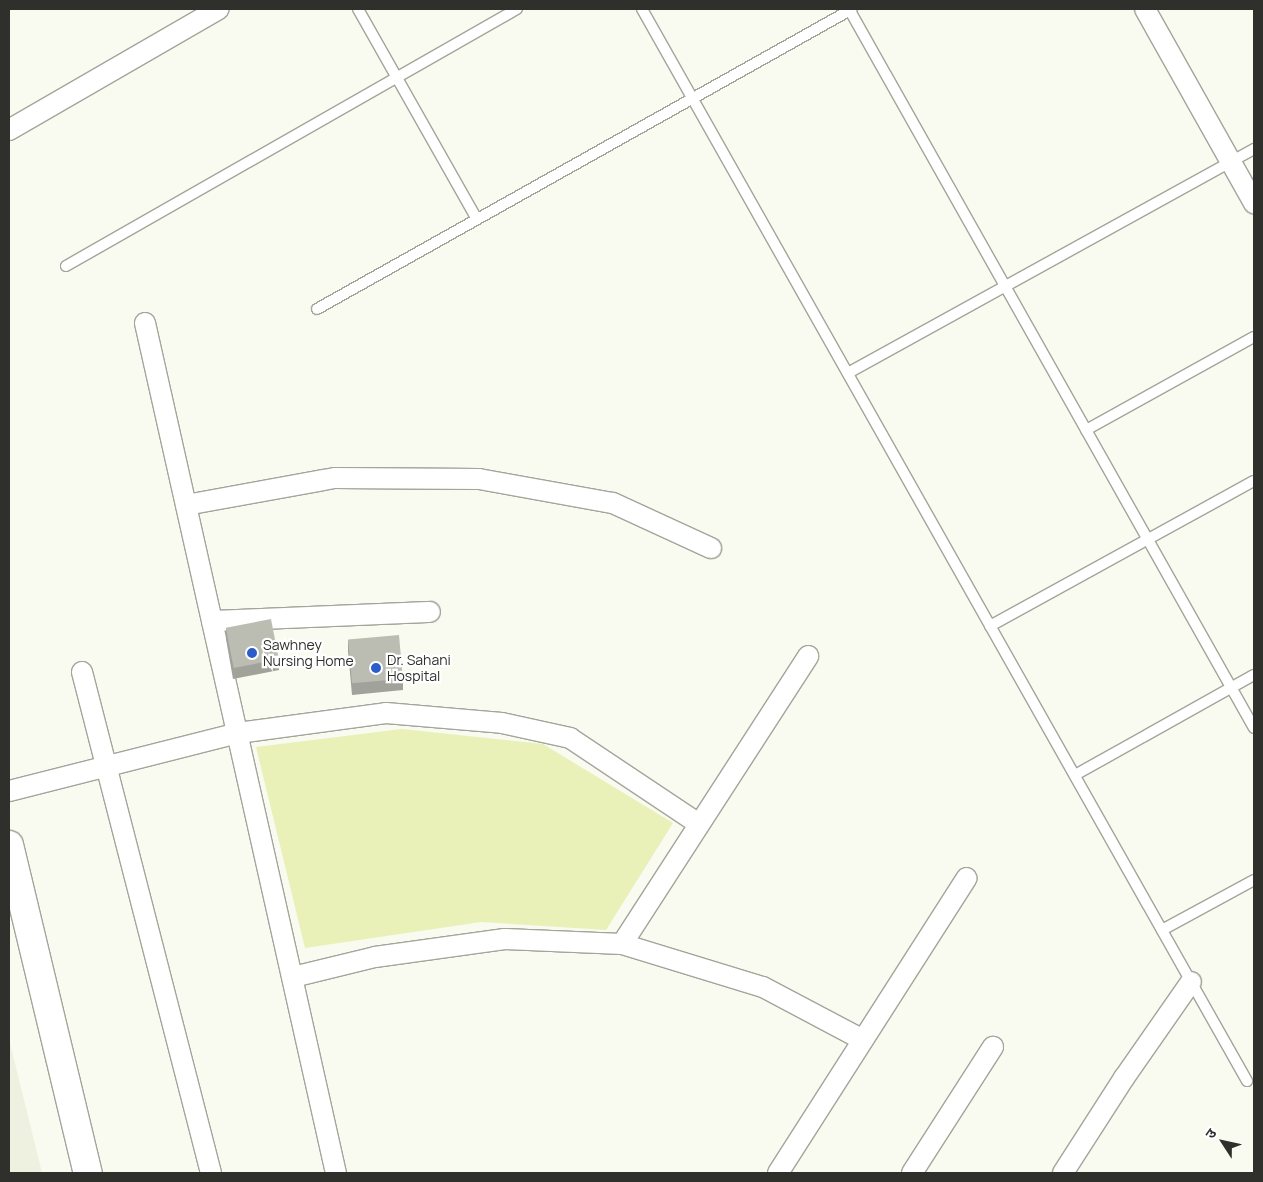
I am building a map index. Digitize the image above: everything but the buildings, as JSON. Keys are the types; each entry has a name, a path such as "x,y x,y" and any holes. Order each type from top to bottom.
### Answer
{"main road":[{"path":"9,845 88,1173"}],"street":[{"path":"9,130 220,9"},
{"path":"1145,9 1254,203"},
{"path":"146,323 336,1173"},
{"path":"186,505 335,478 479,479 613,503 710,548"},
{"path":"212,621 430,612"},
{"path":"622,944 808,656"},
{"path":"82,672 108,766 106,767 211,1173"},
{"path":"9,791 238,733 386,713 502,722 570,738 699,824"},
{"path":"778,1173 967,878"},
{"path":"293,977 375,957 506,939 622,944 763,988 863,1040"},
{"path":"1063,1173 1124,1078 1191,982"},
{"path":"912,1173 993,1047"}],"lane":[{"path":"358,9 477,219"},
{"path":"66,266 517,9"},
{"path":"642,9 1247,1081"},
{"path":"317,309 850,9 1254,728"},
{"path":"848,373 1254,149"},
{"path":"1086,430 1254,337"},
{"path":"990,626 1254,482"},
{"path":"1075,775 1254,675"},
{"path":"1162,930 1254,880"}],"shaded area":[{"path":"9,1039 42,1173 9,1173"}],"green space":[{"path":"402,729 543,744 673,823 606,930 481,922 305,948 256,747"}],"place":[{"name":"Sawhney Nursing Home","path":"252,653"},
{"name":"Dr. Sahani Hospital","path":"376,668"}]}
